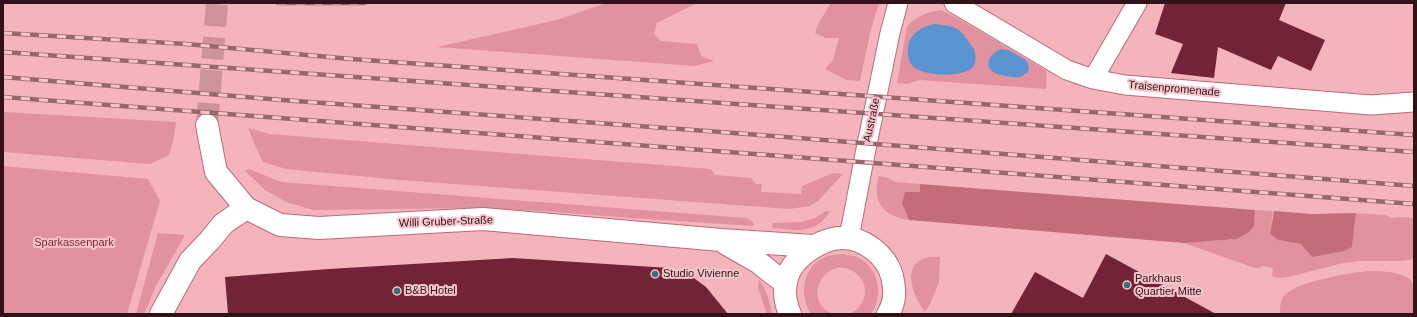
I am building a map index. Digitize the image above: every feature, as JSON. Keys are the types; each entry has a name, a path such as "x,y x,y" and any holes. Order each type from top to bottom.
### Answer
{"street":[{"name":"Austraße","path":"849,238 890,33 898,3"},
{"name":"Traisenpromenade","path":"954,3 1067,70 1093,79 1125,85 1371,105 1414,102"},
{"path":"1093,79 1137,3"},
{"path":"161,314 190,261 223,224 246,208 216,172 207,124"},
{"name":"Willi Gruber-Straße","path":"246,208 280,225 319,228 483,219 721,240 813,246"},
{"path":"790,314 785,290 788,276 795,261 813,246 828,239 849,238 866,244 876,251 881,255 891,270 895,288 895,311"},
{"name":"Willi Gruber-Straße","path":"721,240 758,262 786,283"}],"green space":[{"path":"606,3 697,3 657,23 654,34 661,41 697,44 701,56 714,61 695,66 437,47 557,20"},
{"path":"831,3 879,3 871,29 860,81 847,80 825,69 833,60 839,38 826,38 815,33 818,24"},
{"path":"941,10 1047,71 1046,89 920,80 907,84 897,83 907,26 922,15"},
{"path":"3,112 176,122 169,155 150,164 3,152"},
{"path":"248,128 269,134 711,169 715,175 751,178 756,184 762,184 761,192 801,194 802,186 833,173 843,174 818,201 810,206 789,209 400,180 286,169 263,162"},
{"name":"Sparkassenpark","path":"3,166 148,179 160,201 127,314 3,314"},
{"path":"249,169 281,182 746,218 753,222 754,226 479,208 313,210 286,202 265,190 245,171"},
{"path":"878,176 886,177 895,182 920,184 920,192 902,203 909,220 892,215 880,204 877,191"},
{"path":"1255,210 1273,211 1270,234 1278,240 1301,244 1352,247 1356,213 1385,215 1392,218 1414,218 1414,259 1401,261 1359,261 1343,263 1279,278 1272,276 1273,268 1263,266 1255,268 1184,243 1237,239 1254,226"},
{"path":"826,211 830,212 824,219 811,228 797,230 772,228 773,223 802,222 815,218"},
{"path":"158,233 185,235 156,286 144,314 136,314"},
{"path":"841,254 854,256 862,260 874,273 877,280 878,298 871,314 849,314 858,308 862,303 865,293 864,285 857,274 846,268 837,268 828,272 821,280 818,289 818,298 823,307 833,314 811,314 807,306 804,289 805,280 808,273 820,260 828,256"},
{"path":"930,257 940,257 939,283 925,312 916,297 911,280 914,265 920,260"},
{"path":"1368,271 1394,273 1407,277 1414,286 1414,314 1280,314 1280,305 1284,296 1300,286 1324,279"},
{"path":"759,280 768,296 772,314 767,314 758,288"}],"shaded area":[{"path":"920,184 1255,210 1254,226 1249,232 1237,239 1184,243 909,220 902,203 905,192 920,192"},
{"path":"1274,211 1312,214 1356,213 1352,247 1344,251 1312,257 1301,244 1278,240 1270,234"}],"water":[{"path":"934,24 950,26 962,33 975,51 976,60 973,67 968,71 961,73 945,75 921,71 912,65 909,61 908,55 911,38 922,28"},
{"path":"1001,49 1008,50 1026,60 1029,67 1028,72 1020,77 1010,77 992,71 988,64 990,58 995,52"}],"building":[{"path":"1165,3 1286,3 1279,20 1325,40 1311,71 1278,56 1271,70 1218,47 1214,78 1171,73 1183,44 1155,34"},
{"name":"Parkhaus Quartier Mitte","path":"1106,254 1216,314 1011,314 1035,272 1083,298"},
{"path":"513,258 669,268 691,276 706,287 728,314 228,314 225,277"}],"tunnel":[{"path":"207,125 217,3"}],"railway":[{"path":"278,3 364,3"},
{"path":"3,33 186,44 351,59 1414,135"},
{"path":"3,52 1414,152"},
{"path":"3,77 282,100 734,133 1414,186"},
{"path":"3,97 1414,204"}],"place":[{"name":"Studio Vivienne","path":"655,274"},
{"name":"Parkhaus Quartier Mitte","path":"1127,285"},
{"name":"B&B Hotel","path":"397,291"}]}
